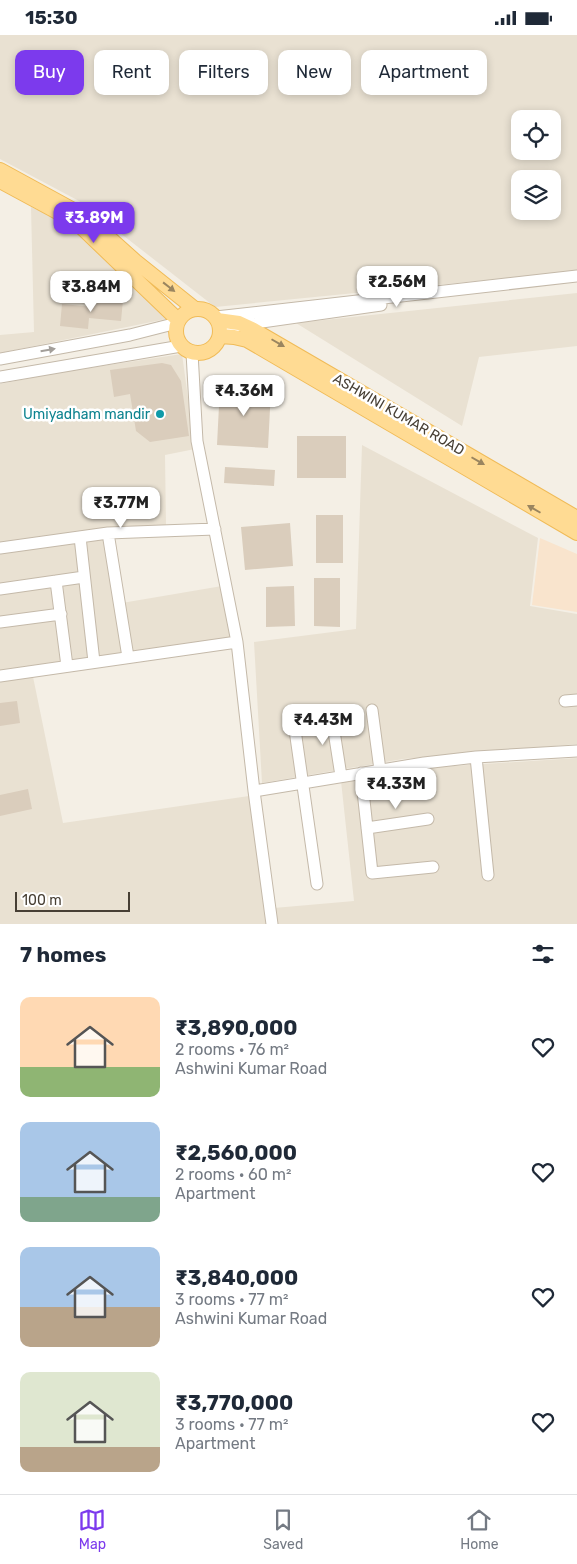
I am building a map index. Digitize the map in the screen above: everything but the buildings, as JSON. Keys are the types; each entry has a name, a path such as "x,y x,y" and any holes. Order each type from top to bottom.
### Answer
{"main road":[{"path":"0,170 86,217 135,261 195,309"},
{"path":"0,181 76,222 178,321"},
{"path":"195,309 208,311 218,325 217,343 206,352 186,350 175,335 178,321 184,313 195,309"},
{"name":"ASHWINI KUMAR ROAD","path":"218,325 241,324 252,329 577,518"},
{"name":"ASHWINI KUMAR ROAD","path":"218,325 234,337 247,340 577,533"}],"street":[{"path":"218,325 577,276"},
{"path":"241,324 390,303 577,283"},
{"path":"0,359 130,335 178,321"},
{"path":"0,377 186,350 198,441 237,642 272,924"},
{"path":"0,548 108,533 215,529"},
{"path":"108,533 128,657"},
{"path":"80,537 94,662"},
{"path":"0,589 84,577"},
{"path":"56,581 67,666"},
{"path":"0,622 60,614"},
{"path":"0,676 237,642"},
{"path":"372,710 380,770"},
{"path":"331,712 341,776"},
{"path":"295,730 317,884"},
{"path":"254,791 380,770 476,757 577,751"},
{"path":"476,757 488,875"},
{"path":"362,773 373,874 433,867"},
{"path":"367,828 428,819"}],"shaded area":[{"path":"0,35 577,35 577,271 215,307 79,201 0,159"},
{"path":"31,207 72,226 171,318 0,353 0,335 34,332"},
{"path":"577,293 577,346 479,357 462,426 296,323"},
{"path":"182,354 195,449 165,455 166,526 104,530 116,604 222,586 231,639 31,667 63,823 249,796 268,924 0,924 0,384 62,372"},
{"path":"362,445 538,538 530,606 577,614 577,744 403,759 262,783 254,642 356,629"},
{"path":"540,538 577,554 577,612 532,605"},
{"path":"577,758 577,924 276,924 274,908 354,901 341,781 423,768"}],"place":[{"name":"Umiyadham mandir","path":"160,414"}]}
